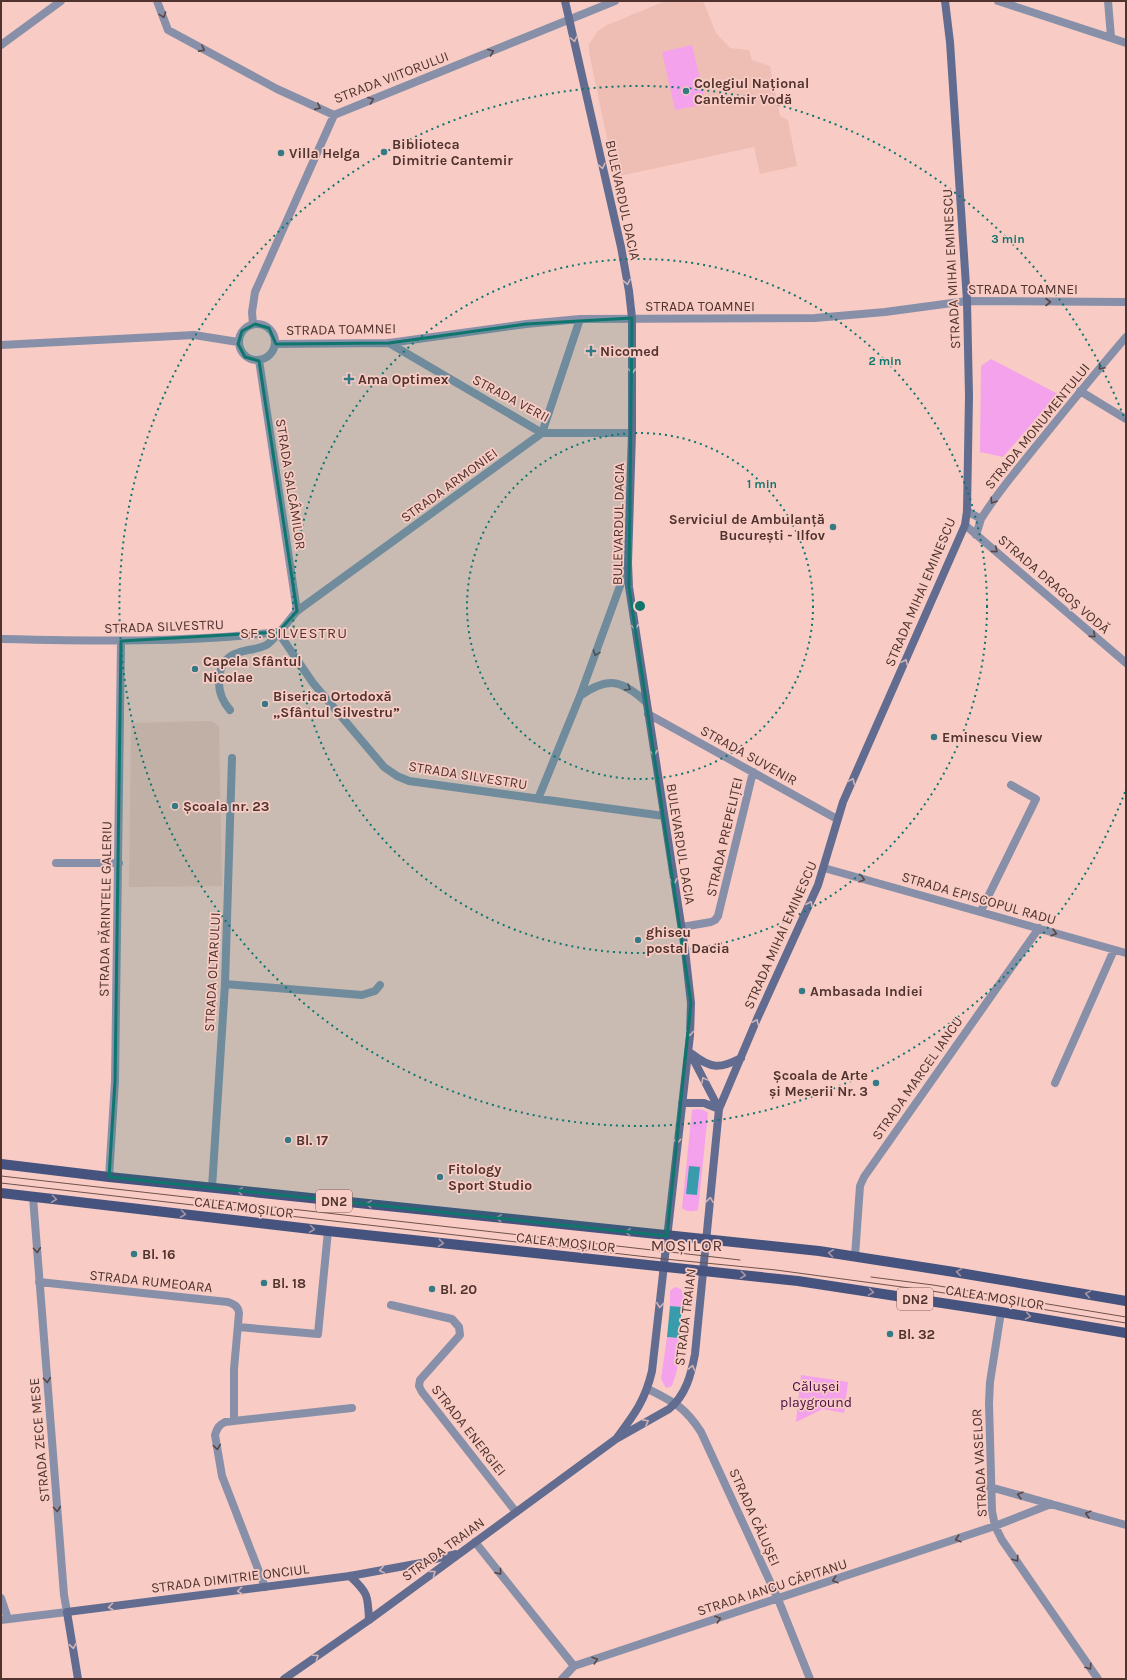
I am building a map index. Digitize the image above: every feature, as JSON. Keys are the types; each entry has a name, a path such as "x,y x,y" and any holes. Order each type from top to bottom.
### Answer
{"main road":[{"name":"BULEVARDUL DACIA","path":"565,1 621,247 629,291 632,318 632,433 628,563 632,606 682,927 691,1003 688,1051 665,1251"},
{"name":"STRADA MIHAI EMINESCU","path":"719,1109 740,1058 813,898 824,868 837,818 851,783 965,526 967,511 969,396 967,302 950,42 945,1"},
{"path":"688,1051 703,1062 713,1066 729,1064 740,1058"},
{"path":"688,1051 719,1109 706,1239"},
{"path":"682,1103 704,1102 719,1109"},
{"name":"CALEA MOȘILOR","path":"1,1164 109,1177 706,1239 855,1256 1043,1286 1126,1301"},
{"name":"CALEA MOȘILOR","path":"1,1193 328,1231 798,1281 1126,1333"},
{"name":"STRADA TRAIAN","path":"284,1679 369,1620 616,1439 676,1403 685,1388 693,1366 704,1271 706,1239"},
{"name":"STRADA TRAIAN","path":"616,1439 639,1408 648,1389 652,1372 665,1251"},
{"name":"STRADA DIMITRIE ONCIUL","path":"67,1612 350,1576 421,1563 461,1552"},
{"path":"350,1576 367,1594 369,1620"},
{"name":"STRADA ZECE MESE","path":"67,1612 78,1679"}],"street":[{"path":"1,45 61,1"},
{"name":"STRADA VIITORULUI","path":"157,1 168,30 278,89 334,115 615,1"},
{"path":"998,1 1126,42"},
{"path":"1108,1 1111,37"},
{"path":"253,324 253,302 259,281 334,115"},
{"name":"STRADA TOAMNEI","path":"275,344 389,343 526,324 580,319 815,318 885,312 967,302 1126,302"},
{"path":"542,432 580,319"},
{"path":"253,324 261,324 269,328 274,335 275,344 271,354 267,358 253,360 245,357 240,350 238,342 242,331 253,324"},
{"path":"1,345 194,335 238,342"},
{"name":"STRADA MONUMENTULUI","path":"976,535 981,520 994,499 1080,391 1126,337"},
{"name":"STRADA VERII","path":"389,343 542,432 632,433"},
{"name":"STRADA SALCÂMILOR","path":"259,360 296,611"},
{"path":"1080,391 1126,419"},
{"name":"STRADA ARMONIEI","path":"278,632 296,611 542,432"},
{"path":"967,511 981,520"},
{"name":"STRADA DRAGOȘ VODĂ","path":"965,526 1126,663"},
{"path":"538,799 580,696 628,563"},
{"path":"230,710 222,699 220,690 220,673 224,661 246,650 268,644 278,632"},
{"name":"STRADA SILVESTRU","path":"1,639 121,641 237,636 278,632 313,683 384,767 397,776 409,781 664,816"},
{"name":"STRADA PĂRINTELE GALERIU","path":"109,1177 115,1081 121,641"},
{"path":"580,696 595,687 611,682 628,687 646,702"},
{"name":"STRADA SUVENIR","path":"648,714 837,818"},
{"name":"STRADA OLTARULUI","path":"212,1188 225,984 232,758"},
{"name":"STRADA PREPELIȚEI","path":"682,927 711,922 718,916 753,772"},
{"path":"981,911 1036,799 1011,786"},
{"path":"56,863 119,863"},
{"name":"STRADA EPISCOPUL RADU","path":"824,868 1126,953"},
{"name":"STRADA MARCEL IANCU","path":"855,1256 860,1186 864,1177 1039,928"},
{"path":"1055,1083 1114,950"},
{"path":"225,984 362,995 369,994 380,985"},
{"name":"STRADA ZECE MESE","path":"33,1197 64,1595 67,1612"},
{"path":"238,1327 318,1334 328,1231"},
{"name":"STRADA RUMEOARA","path":"39,1282 228,1302 238,1308 239,1313 234,1369 234,1421"},
{"name":"STRADA ENERGIEI","path":"391,1305 452,1319 459,1326 460,1335 420,1380 419,1386 422,1392 516,1512"},
{"name":"STRADA VASELOR","path":"1001,1312 990,1382 989,1403 990,1487 995,1526 1002,1540 1098,1679"},
{"name":"STRADA CĂLUȘEI","path":"648,1389 676,1403 694,1420 705,1439 778,1599 810,1679"},
{"path":"265,1587 222,1476 217,1451 215,1435 216,1429 220,1424 225,1422 352,1408"},
{"path":"990,1487 1126,1525"},
{"name":"STRADA IANCU CĂPITANU","path":"562,1679 574,1666 995,1526 1051,1504"},
{"path":"475,1542 574,1666"},
{"path":"1,1598 4,1620"},
{"name":"STRADA DIMITRIE ONCIUL","path":"4,1620 67,1612"}],"highlighted area":[{"path":"632,318 629,587 691,1003 667,1236 109,1177 115,1081 121,641 278,632 297,611 259,361 245,357 238,344 242,331 255,324 269,328 276,344 389,343 526,324"}],"shaded area":[{"name":"Colegiul Național Cantemir Vodă","path":"665,1 703,1 716,33 730,48 749,50 752,60 770,66 780,116 788,120 797,166 760,174 754,147 615,177 589,52 589,44 598,31 605,26"},
{"name":"Școala nr. 23","path":"211,721 219,726 222,886 129,887 131,723"}],"green space":[{"path":"692,45 706,104 675,110 662,52"},
{"path":"991,359 1058,394 1003,457 980,452 981,366"},
{"path":"692,1110 704,1110 708,1113 698,1210 689,1211 682,1208"},
{"path":"675,1287 681,1289 684,1295 682,1307 670,1306 670,1291"},
{"path":"667,1337 679,1338 677,1370 672,1386 666,1388 661,1379"},
{"name":"Călușei playground","path":"801,1375 848,1382 844,1413 823,1409 796,1422"}],"water":[{"path":"689,1166 700,1167 697,1195 686,1194"},
{"path":"670,1306 682,1307 679,1338 667,1337"}],"tram line":[{"path":"1,1176 740,1260"},
{"path":"1,1183 665,1259 776,1270 932,1291 1126,1323"},
{"path":"871,1277 933,1285 1126,1317"}],"place":[{"name":"Colegiul Național Cantemir Vodă","path":"686,91"},
{"name":"Biblioteca Dimitrie Cantemir","path":"384,152"},
{"name":"Villa Helga","path":"281,153"},
{"name":"Nicomed","path":"591,351"},
{"name":"Ama Optimex","path":"349,379"},
{"name":"Serviciul de Ambulanță București - Ilfov","path":"833,527"},
{"name":"Capela Sfântul Nicolae","path":"195,669"},
{"name":"Biserica Ortodoxă „Sfântul Silvestru”","path":"265,704"},
{"name":"Eminescu View","path":"934,737"},
{"name":"Școala nr. 23","path":"175,806"},
{"name":"ghiseu postal Dacia","path":"638,940"},
{"name":"Ambasada Indiei","path":"802,991"},
{"name":"Școala de Arte și Meserii Nr. 3","path":"876,1083"},
{"name":"Bl. 17","path":"288,1140"},
{"name":"Fitology Sport Studio","path":"440,1177"},
{"name":"Bl. 16","path":"134,1254"},
{"name":"Bl. 18","path":"264,1283"},
{"name":"Bl. 20","path":"432,1289"},
{"name":"Bl. 32","path":"890,1334"}],"district":[{"name":"SF. SILVESTRU","path":"294,633"},
{"name":"MOȘILOR","path":"687,1245"}]}
